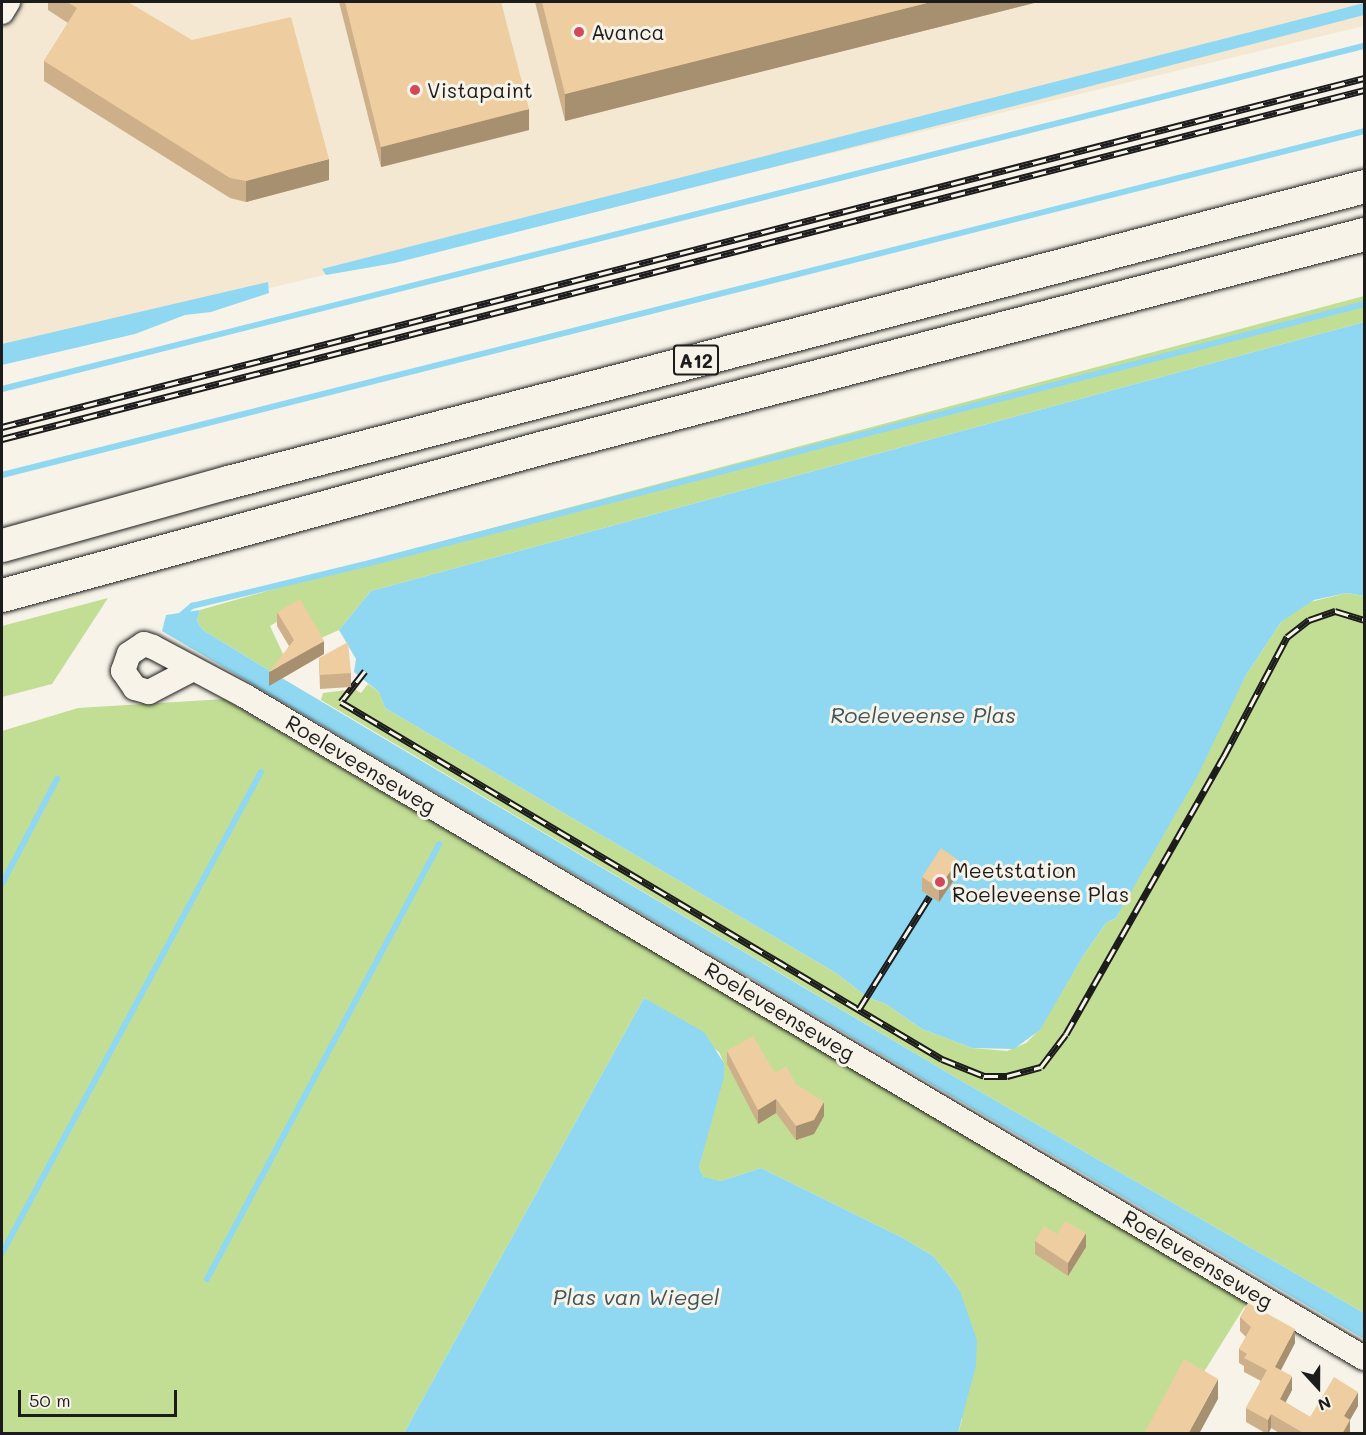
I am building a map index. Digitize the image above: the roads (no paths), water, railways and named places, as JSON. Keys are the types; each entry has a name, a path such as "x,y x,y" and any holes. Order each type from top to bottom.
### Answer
{"highway":[{"name":"A12","path":"2,545 240,478 1365,186"},
{"name":"A12","path":"2,595 529,451 1365,234"}],"street":[{"path":"2,12 8,2"},
{"name":"Roeleveenseweg","path":"193,669 245,696 1365,1358"}],"water":[{"path":"1364,3 1364,15 1014,106 395,263 326,275 322,269"},
{"path":"268,282 269,293 211,312 185,315 135,334 2,365 2,344"},
{"name":"Roeleveense Plas","path":"1364,322 1364,596 1347,593 1314,600 1281,622 1246,675 1198,775 1116,918 1106,923 1083,956 1040,1030 1014,1049 972,1048 922,1029 886,1004 867,997 836,973 385,708 379,692 354,672 356,659 339,630 371,591"},
{"path":"200,610 197,621 203,630 270,671 960,1080 1364,1313 1364,1339 162,631 166,615"},
{"name":"Plas van Wiegel","path":"644,998 704,1032 724,1063 724,1077 699,1167 703,1177 721,1181 761,1168 903,1238 933,1256 949,1275 960,1291 977,1340 976,1366 958,1433 404,1433"}],"waterway":[{"path":"2,389 1364,46"},
{"path":"2,475 1364,131"},
{"path":"180,616 192,606 370,563 1364,304"},
{"path":"2,1253 261,772"},
{"path":"2,884 57,779"},
{"path":"207,1279 439,844"}],"railway":[{"path":"2,427 1364,78"},
{"path":"2,439 1364,90"},
{"path":"365,671 341,702 942,1059 984,1076 1007,1076 1041,1067 1066,1034 1224,756 1287,637 1309,620 1335,611 1364,620"},
{"path":"859,1009 930,896"}],"place":[{"name":"Avanca","path":"579,32"},
{"name":"Vistapaint","path":"415,90"},
{"name":"Meetstation Roeleveense Plas","path":"940,882"}]}
